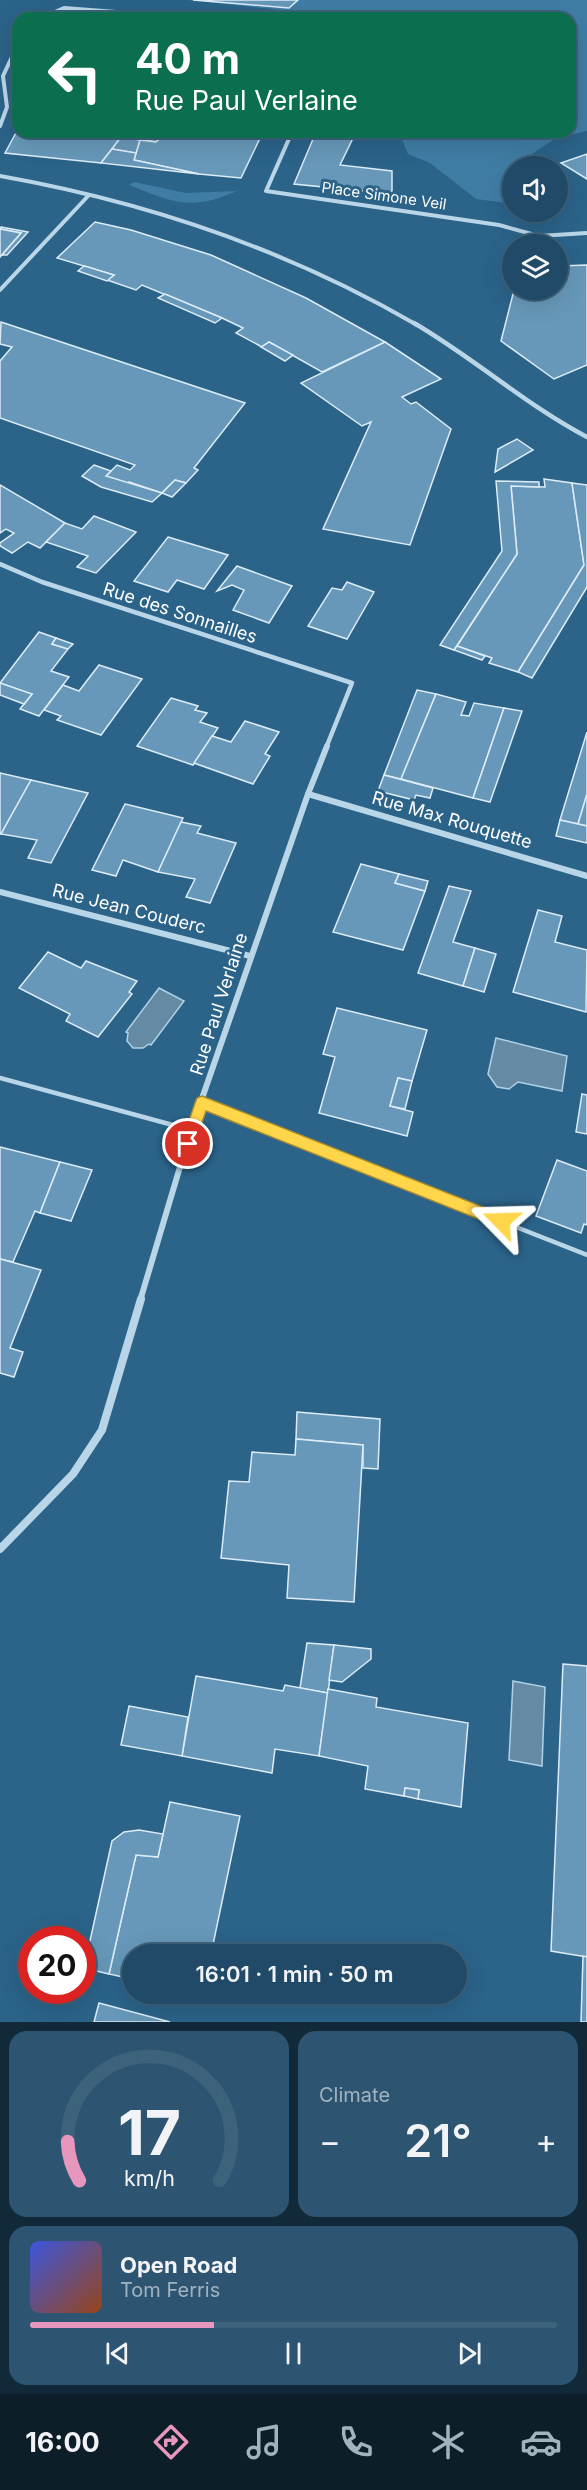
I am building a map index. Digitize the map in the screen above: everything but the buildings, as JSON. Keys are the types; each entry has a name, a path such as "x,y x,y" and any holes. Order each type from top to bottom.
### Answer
{"street":[{"path":"55,12 64,8 127,12"},
{"path":"0,126 7,107 3,76 12,57"},
{"name":"Place Simone Veil","path":"289,138 266,191 499,225 539,236 587,233"},
{"path":"0,176 89,195 186,221 315,272 421,327 568,427 587,437"},
{"path":"0,290 89,195"},
{"name":"Rue des Sonnailles","path":"0,564 42,582 352,683"},
{"name":"Rue Paul Verlaine","path":"0,1549 73,1474 102,1430 191,1130 308,794 352,683"},
{"name":"Rue Max Rouquette","path":"308,794 587,876"},
{"name":"Rue Jean Couderc","path":"0,892 250,956"}],"lane":[{"path":"0,1078 191,1130"},
{"path":"202,1103 587,1255"}],"shaded area":[{"path":"187,0 587,0 587,131 576,133 576,12 291,12"},
{"path":"401,138 556,138 532,156 502,156 502,203 476,199 430,163 408,154"},
{"path":"134,182 186,193 237,191 207,201 183,202 129,185"},
{"path":"159,988 184,1001 151,1045 133,1048 127,1041 128,1033 126,1032"},
{"path":"496,1038 567,1056 562,1091 518,1082 509,1089 497,1087 488,1074"},
{"path":"513,1681 545,1687 542,1766 509,1760"}],"route":[{"path":"188,1144 202,1103 501,1221"}]}
